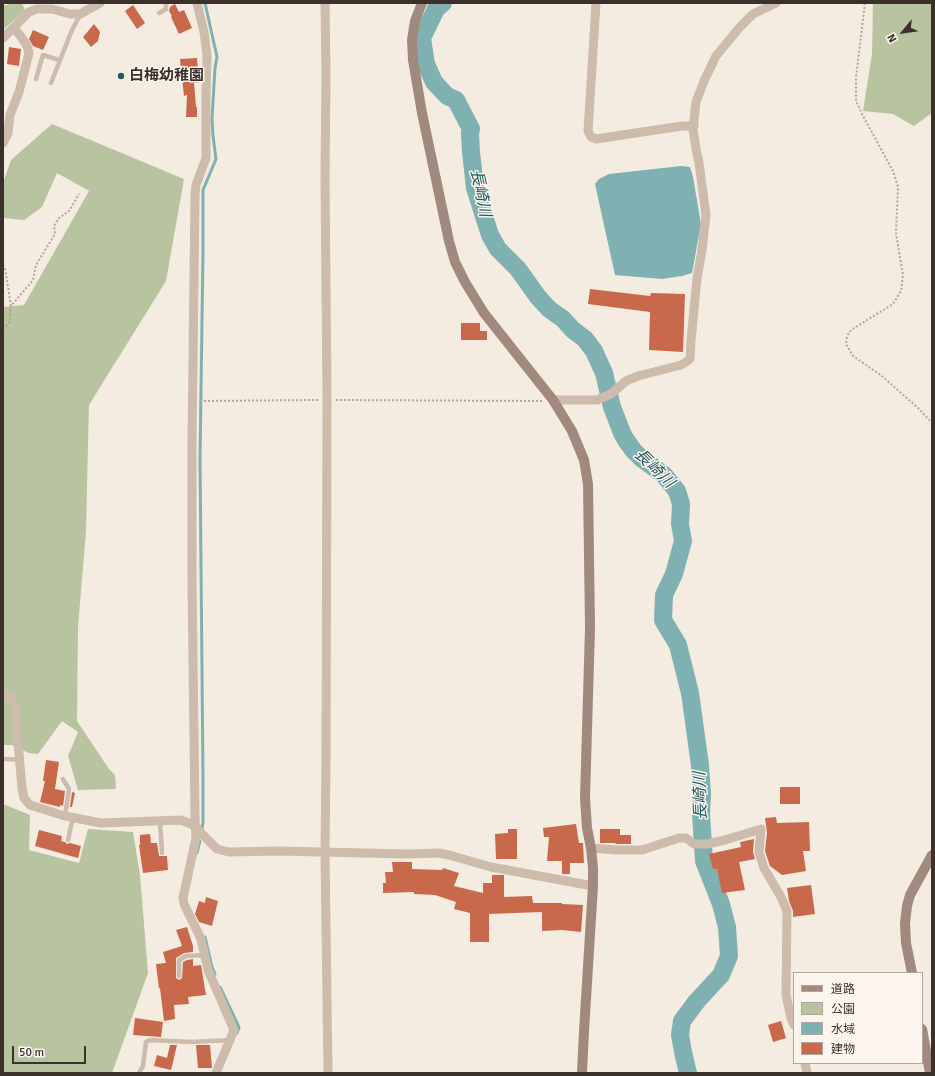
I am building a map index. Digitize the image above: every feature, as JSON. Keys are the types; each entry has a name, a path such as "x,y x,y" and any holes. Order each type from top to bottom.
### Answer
{"street":[{"path":"3,38 21,19 29,12 37,8 52,9 70,14 80,14 100,3"},
{"path":"197,3 204,32 207,55 206,158 196,184 195,195 192,440 192,581 199,831 196,838 183,898 184,904 201,939 208,970 234,1030 216,1073"},
{"path":"325,3 327,400 325,853 328,1073"},
{"path":"422,3 415,21 412,40 413,60 422,113 453,255 465,282 484,313 553,400 575,436 584,460 588,484 590,628 585,798 587,828 593,868 593,886 582,1073"},
{"path":"596,3 588,131 591,137 596,139 682,126 694,126"},
{"path":"553,400 597,400 611,394 626,381 638,376 681,365 690,359 697,279 706,215 696,149 694,126 696,102 716,56 739,28 754,14 776,3"},
{"path":"3,143 8,133 10,115 19,92 29,53 14,28"},
{"path":"3,693 11,697 15,707 22,788 24,798 30,805 101,823 181,820 199,831 217,849 229,852 278,851 325,853 440,853 491,867 593,886"},
{"path":"591,848 642,850 679,838 686,838 694,844 707,844 761,829 759,852 764,868 781,897 787,911 786,995 793,1022"},
{"path":"912,972 906,943 905,923 907,906 910,895 932,855"},
{"path":"923,1034 930,1073"}],"lane":[{"path":"159,13 166,9 166,3"},
{"path":"51,83 59,60 80,14"},
{"path":"36,79 44,55 59,60"},
{"path":"6,759 19,760"},
{"path":"63,779 69,789 68,840"},
{"path":"160,821 162,853"},
{"path":"179,976 179,960 186,956 205,955"},
{"path":"139,1073 143,1066 146,1042 150,1040 191,1042 230,1040"}],"path":[{"path":"865,3 856,77 856,101 893,171 898,187 896,233 903,275 901,291 893,304 851,330 847,336 846,344 853,356 882,376 918,408 932,423"},
{"path":"11,306 33,280 36,265 55,234 54,226 59,218 69,211 79,194"},
{"path":"3,265 5,268 11,306 9,323 3,329"},
{"path":"203,401 553,400"}],"green space":[{"path":"13,3 22,3 25,10 3,30 3,6"},
{"path":"873,3 932,3 932,113 914,126 893,114 863,111 872,54"},
{"path":"52,124 184,179 166,281 89,405 86,531 78,627 77,721 109,769 115,775 116,789 78,790 68,756 78,732 62,721 38,754 29,753 12,745 3,745 3,307 24,305 89,191 57,173 42,207 24,220 3,218 3,183 11,160"},
{"path":"3,804 30,815 29,850 79,863 88,829 133,832 140,875 148,973 112,1073 3,1073"}],"water":[{"path":"681,166 690,167 701,224 692,273 662,279 615,275 595,184 599,179 609,174"}],"building":[{"path":"175,4 179,12 184,10 192,28 179,34 169,11 170,7"},
{"path":"133,5 145,23 137,29 125,11"},
{"path":"94,24 100,32 98,41 91,47 83,37"},
{"path":"33,30 49,37 43,50 33,46 29,39"},
{"path":"9,47 21,49 19,66 7,64"},
{"path":"197,58 199,83 194,83 197,117 186,117 187,95 184,96 180,59"},
{"path":"590,289 650,296 651,293 685,294 683,352 649,350 650,312 588,304"},
{"path":"461,323 480,323 480,331 487,331 487,340 461,340"},
{"path":"46,760 59,762 55,789 65,791 63,806 60,805 60,807 40,802 45,781 43,781"},
{"path":"780,787 800,787 800,804 780,804"},
{"path":"72,792 75,793 72,807 70,807"},
{"path":"776,817 777,823 809,822 810,851 803,851 806,871 782,875 770,866 765,851 767,833 765,818"},
{"path":"576,824 579,843 583,843 584,863 570,863 570,874 562,874 562,861 547,861 549,837 544,837 543,828"},
{"path":"508,829 517,829 517,859 496,859 495,834 508,833"},
{"path":"600,829 620,829 620,835 631,835 631,844 600,843"},
{"path":"39,830 62,836 61,841 67,844 70,843 81,846 78,858 35,846"},
{"path":"150,834 151,843 157,843 159,856 167,856 168,870 143,873 139,845 140,835"},
{"path":"754,839 753,852 755,859 739,862 745,890 722,893 717,869 713,869 709,854 741,847 740,842"},
{"path":"392,862 412,862 412,869 442,870 443,868 459,873 454,886 483,893 483,883 492,883 492,875 504,875 504,897 532,896 533,903 583,905 581,932 562,930 542,931 542,912 489,914 489,942 470,942 470,913 454,909 456,902 435,895 414,894 414,892 383,893 383,883 386,883 385,872 393,872"},
{"path":"811,885 815,914 793,917 793,911 789,901 787,888"},
{"path":"206,897 218,901 212,926 199,922 195,914 199,901 205,903"},
{"path":"187,927 193,946 193,952 184,953 176,958 176,978 179,980 182,978 183,962 193,959 193,966 201,965 206,995 188,997 189,1004 174,1005 175,1019 164,1021 156,964 166,963 163,952 182,946 176,930"},
{"path":"135,1018 163,1022 161,1037 133,1035"},
{"path":"781,1021 786,1038 773,1042 768,1025"},
{"path":"170,1045 177,1045 171,1070 154,1066 157,1055 167,1058"},
{"path":"196,1045 210,1045 212,1068 198,1068"}],"waterway":[{"path":"202,829 203,777 200,459 203,190 216,159 212,119 217,57 205,3"},
{"name":"長崎川","path":"443,3 436,9 422,38 426,64 434,82 447,96 456,100 471,129 471,152 475,188 490,235 498,249 518,269 538,297 549,309 563,319 573,330 585,339 594,351 604,373 612,407 622,433 633,450 641,458 664,475 677,491 681,504 680,524 683,541 674,574 664,595 663,620 678,645 690,693 700,765 704,861 721,904 727,927 729,956 721,975 697,1001 682,1021 680,1035 688,1073"},
{"path":"197,853 200,841"},
{"path":"205,937 215,974"},
{"path":"220,987 238,1025 239,1028 237,1033"}],"place":[{"name":"白梅幼稚園","path":"121,76"}]}
